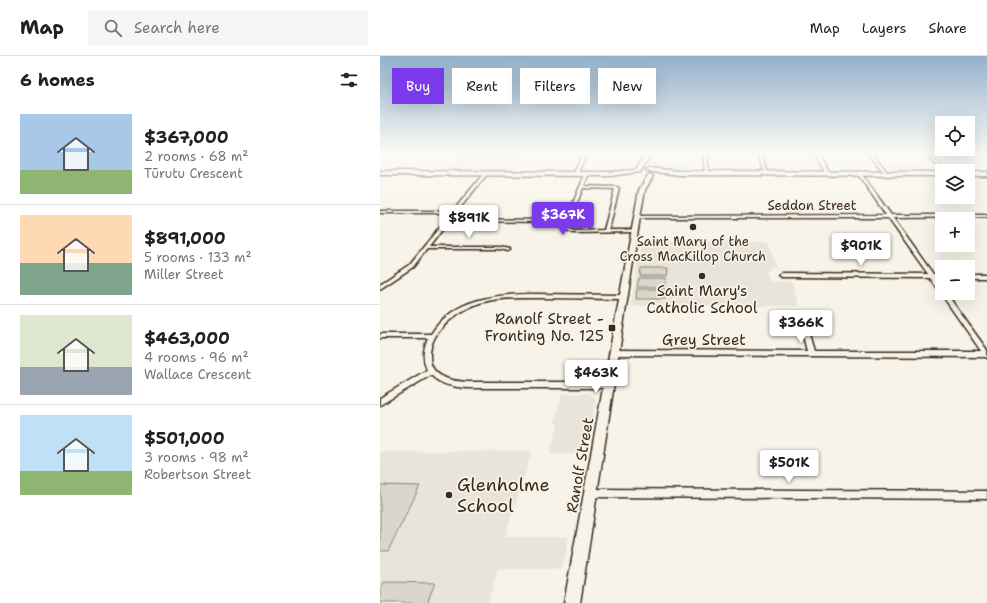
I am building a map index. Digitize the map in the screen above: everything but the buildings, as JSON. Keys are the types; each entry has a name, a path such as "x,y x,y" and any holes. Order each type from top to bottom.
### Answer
{"main road":[{"name":"Ranolf Street","path":"572,603 637,216 640,179"}],"street":[{"path":"380,287 406,271 482,179"},
{"path":"585,179 565,227 572,232 634,231"},
{"path":"862,179 935,281"},
{"path":"581,187 617,188 606,232"},
{"path":"380,212 455,212"},
{"path":"532,220 534,214"},
{"name":"Seddon Street","path":"637,216 987,216"},
{"path":"449,220 544,221"},
{"path":"426,248 500,248 508,250"},
{"path":"781,274 935,276"},
{"path":"975,276 987,276"},
{"path":"609,384 464,384 444,380 431,371 427,356 427,348 432,336 442,324 459,311 481,301 497,297 623,297"},
{"path":"949,300 987,354"},
{"path":"800,314 811,353"},
{"path":"380,336 432,336"},
{"name":"Grey Street","path":"614,353 987,354"},
{"path":"380,402 431,371"},
{"path":"590,493 987,495"}],"shaded area":[{"name":"Saint Mary's Catholic School","path":"641,242 769,242 776,267 771,267 767,271 769,281 792,282 799,306 631,306"},
{"path":"641,268 668,268 667,276 640,276"},
{"path":"639,278 666,278 665,287 637,287"},
{"path":"637,289 666,289 665,299 636,299"},
{"path":"589,393 596,399 585,454 550,454 558,423 554,423 562,394"},
{"name":"Glenholme School","path":"532,451 505,537 569,537 562,569 498,569 488,603 380,603 380,452"},
{"path":"380,485 420,486 388,551 380,551"},
{"path":"384,582 435,583 427,603 380,603 380,590"}],"place":[{"name":"Saint Mary of the Cross MacKillop Church","path":"693,227"},
{"name":"Saint Mary's Catholic School","path":"702,276"},
{"name":"Ranolf Street - Fronting No. 125","path":"612,328"},
{"name":"Glenholme School","path":"449,495"}]}
